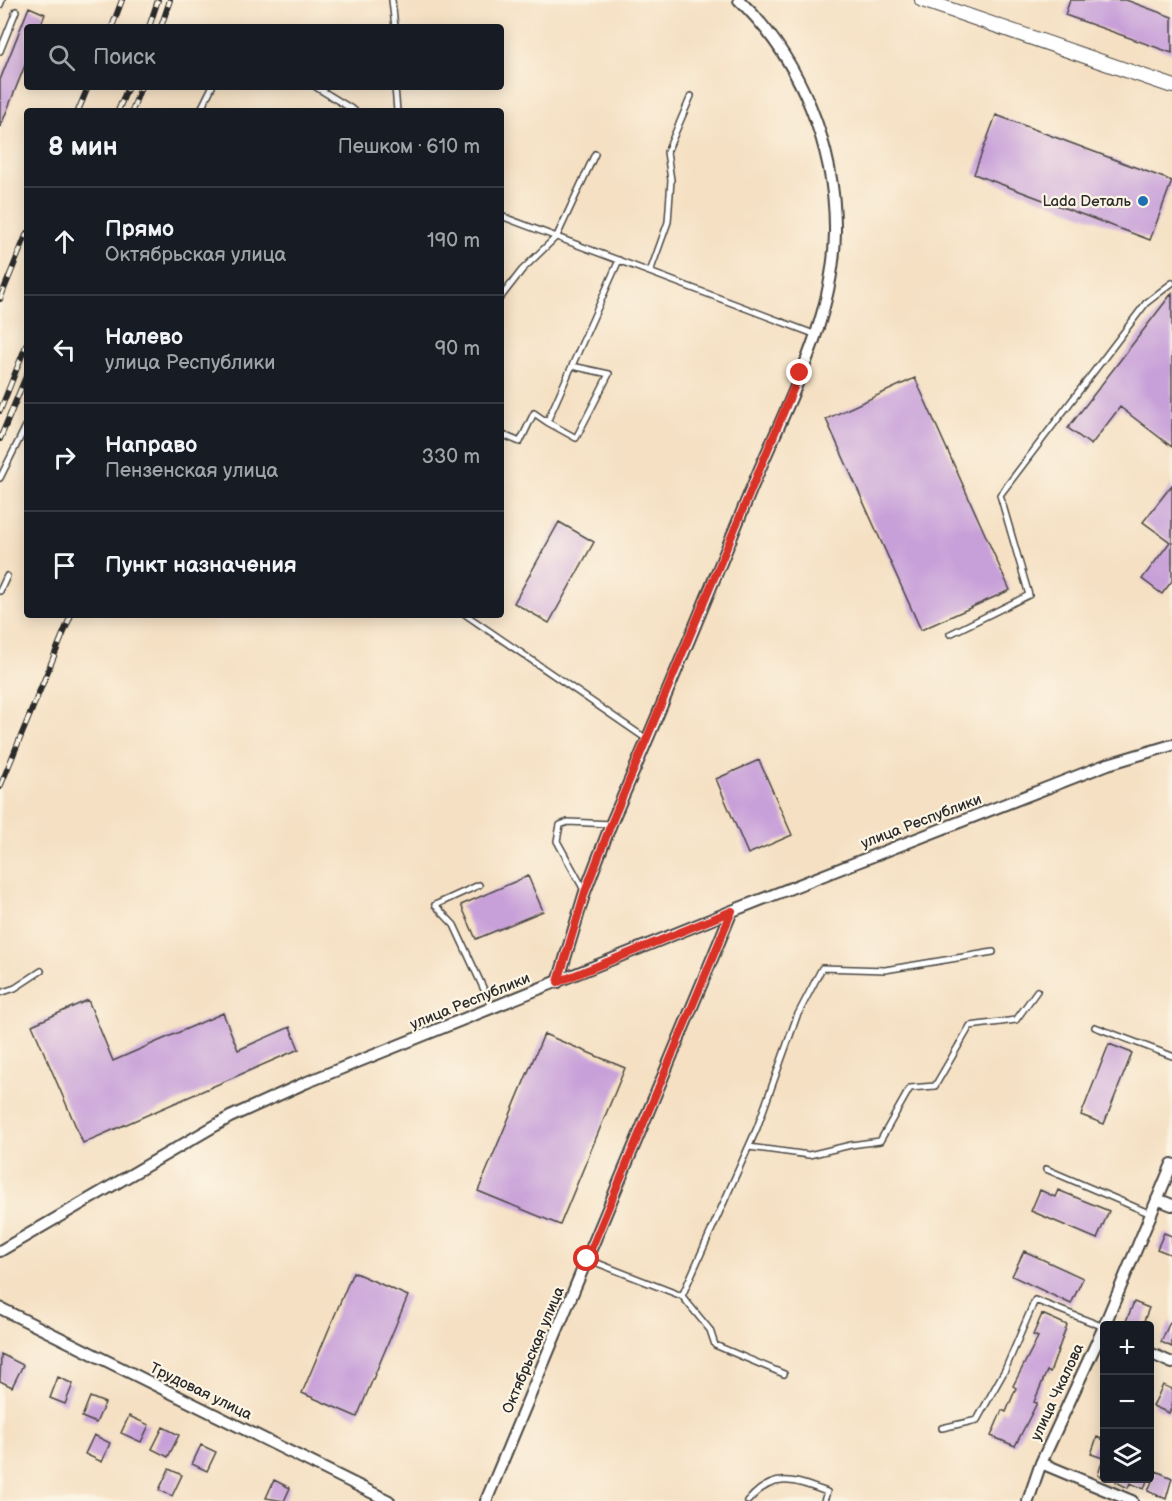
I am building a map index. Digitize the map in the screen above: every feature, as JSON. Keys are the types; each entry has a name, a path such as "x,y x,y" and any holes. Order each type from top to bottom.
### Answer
{"street":[{"path":"558,982 585,892 611,824 648,740 814,334 833,258 835,213 832,181 821,135 800,83 772,38 739,0"},
{"path":"921,0 1172,86"},
{"name":"улица Республики","path":"0,1251 230,1117 305,1083 732,911 1108,764 1172,745"},
{"name":"Октябрьская улица","path":"486,1501 732,911"},
{"name":"улица Чкалова","path":"1107,1321 1172,1164"},
{"path":"1157,1199 1172,1205"},
{"name":"Трудовая улица","path":"0,1308 389,1501"},
{"name":"улица Чкалова","path":"1028,1501 1041,1463 1100,1336"},
{"path":"1154,1355 1172,1362"},
{"path":"1041,1463 1132,1501"}],"lane":[{"path":"0,5 2,0"},
{"path":"392,0 395,24"},
{"path":"0,51 16,11"},
{"path":"202,108 210,90"},
{"path":"321,90 350,108"},
{"path":"395,90 397,108"},
{"path":"650,272 668,222 671,180 667,152 691,96"},
{"path":"504,293 522,270 556,236 595,154"},
{"path":"504,217 814,334"},
{"path":"547,422 620,260"},
{"path":"950,634 1029,595 1000,495 1146,303 1172,283"},
{"path":"504,435 520,442 534,412 576,438 609,374 572,366"},
{"path":"0,478 24,430"},
{"path":"0,591 8,576"},
{"path":"470,618 648,740"},
{"path":"585,892 557,841 556,832 560,825 568,822 611,824"},
{"path":"479,885 435,905 454,925 492,1009"},
{"path":"682,1296 749,1147 797,1016 822,968 885,970 993,952"},
{"path":"0,993 15,988 41,971"},
{"path":"749,1147 809,1155 850,1145 880,1141 910,1088 935,1086 970,1026 1016,1020 1037,991"},
{"path":"1095,1027 1172,1056"},
{"path":"1047,1169 1151,1214"},
{"path":"587,1259 682,1296 710,1330 715,1345 784,1374"},
{"path":"942,1428 976,1420 1005,1370 1035,1300 1100,1329"},
{"path":"748,1501 767,1484 792,1479 827,1492 824,1501"}],"building":[{"path":"1070,0 1126,0 1172,17 1172,53 1065,15"},
{"path":"29,7 45,14 41,24 24,24 24,68 0,128 0,80"},
{"path":"996,115 1172,181 1150,240 974,174"},
{"path":"1172,293 1172,447 1120,407 1091,445 1068,428"},
{"path":"915,378 1010,590 921,630 826,419"},
{"path":"1172,485 1172,581 1162,594 1142,579 1170,542 1143,522"},
{"path":"559,522 594,542 549,623 514,603"},
{"path":"759,760 792,835 748,854 716,779"},
{"path":"528,876 543,911 476,939 461,905"},
{"path":"88,1000 113,1061 223,1013 238,1050 290,1027 299,1049 83,1143 32,1025"},
{"path":"544,1034 625,1068 560,1225 478,1191"},
{"path":"1109,1044 1132,1053 1104,1124 1081,1115"},
{"path":"1040,1190 1055,1197 1058,1190 1109,1211 1097,1239 1031,1211"},
{"path":"1164,1233 1172,1236 1172,1255 1157,1249"},
{"path":"1024,1251 1083,1278 1071,1304 1012,1276"},
{"path":"353,1272 408,1296 357,1417 302,1393"},
{"path":"1134,1302 1149,1308 1144,1321 1126,1321"},
{"path":"1042,1314 1067,1325 1050,1373 1047,1371 1034,1402 1037,1403 1015,1446 991,1436 1002,1410 1006,1412 1016,1388 1013,1386 1038,1337 1033,1335"},
{"path":"1170,1322 1172,1323 1172,1347 1161,1342"},
{"path":"1,1354 23,1365 12,1387 0,1381"},
{"path":"58,1377 73,1384 65,1404 50,1398"},
{"path":"1163,1385 1172,1389 1172,1406 1169,1413 1154,1406"},
{"path":"90,1397 105,1403 96,1423 82,1417"},
{"path":"129,1416 149,1425 141,1442 121,1433"},
{"path":"163,1427 179,1435 168,1457 152,1449"},
{"path":"94,1435 110,1443 102,1462 85,1454"},
{"path":"1097,1437 1100,1438 1100,1457 1091,1454"},
{"path":"201,1445 216,1452 207,1471 192,1464"},
{"path":"169,1469 182,1475 172,1496 159,1490"},
{"path":"1156,1471 1172,1478 1166,1499 1148,1491 1151,1483 1154,1483"},
{"path":"274,1480 290,1488 284,1501 266,1498"},
{"path":"1118,1483 1130,1483 1128,1488"},
{"path":"1130,1483 1146,1483 1144,1489"}],"railway":[{"path":"113,24 122,0"},
{"path":"150,24 158,0"},
{"path":"162,24 170,0"},
{"path":"79,108 87,90"},
{"path":"119,108 127,90"},
{"path":"133,108 140,90"},
{"path":"0,299 24,240"},
{"path":"0,411 24,351"},
{"path":"0,439 24,381"},
{"path":"0,787 70,618"}],"place":[{"name":"Lada Dеталь","path":"1143,201"}],"route":[{"path":"587,1259 732,911 558,982 585,892 611,824 800,373"}]}
